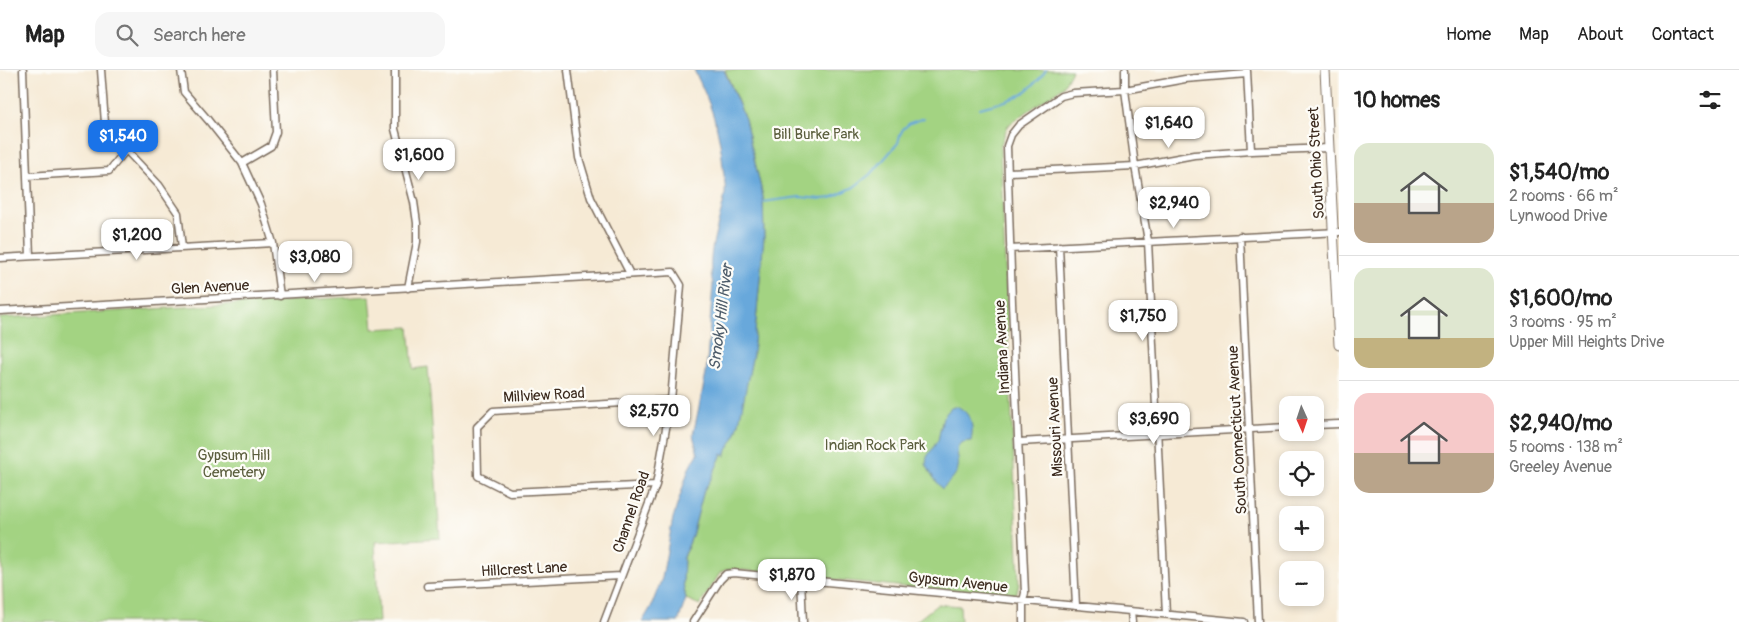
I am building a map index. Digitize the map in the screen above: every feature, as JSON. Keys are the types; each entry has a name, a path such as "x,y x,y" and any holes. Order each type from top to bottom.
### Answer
{"main road":[{"name":"South Ohio Street","path":"1325,70 1336,232 1339,345"}],"street":[{"path":"23,70 30,256"},
{"path":"102,70 105,123 115,141 159,185 178,213 182,248"},
{"path":"180,70 184,92 242,163 261,204 273,242 280,296"},
{"path":"242,163 271,146 276,132 273,70"},
{"path":"395,70 395,129 414,202 417,223 417,242 408,288"},
{"path":"568,70 579,158 591,198 630,274"},
{"path":"1124,70 1135,166 1148,242 1166,614"},
{"path":"1125,90 1185,78 1247,72 1251,151"},
{"name":"Indiana Avenue","path":"1023,622 1025,593 1007,146 1011,135 1019,125 1060,96 1073,93 1125,90"},
{"path":"1009,172 1135,166 1194,156 1251,151 1329,148"},
{"path":"28,176 109,171 126,150"},
{"path":"1010,249 1336,232"},
{"name":"South Connecticut Avenue","path":"1240,236 1258,622"},
{"path":"0,258 273,242"},
{"name":"Missouri Avenue","path":"1059,246 1076,606"},
{"name":"Channel Road","path":"604,622 656,485 671,400 681,285 673,272 630,274"},
{"name":"Glen Avenue","path":"0,311 630,274"},
{"name":"Millview Road","path":"656,485 510,492 478,476 477,427 493,411 671,400"},
{"path":"1324,425 1339,424"},
{"path":"1019,442 1279,427"},
{"name":"Gypsum Avenue","path":"693,621 720,580 726,574 734,573 1244,622"},
{"name":"Hillcrest Lane","path":"427,586 621,576"},
{"path":"801,580 803,622"},
{"path":"1131,612 1132,622"}],"green space":[{"name":"Indian Rock Park","path":"725,70 1072,70 1063,87 1008,125 1000,147 1019,583 1017,592 1012,598 732,569 720,573 700,605 686,599 683,583 684,558 704,490 722,454 734,439 753,354 764,237 763,197 745,119"},
{"name":"Gypsum Hill Cemetery","path":"370,296 373,329 409,327 413,369 428,367 440,538 375,542 379,622 4,622 0,515 0,318"},
{"path":"938,604 960,606 961,622 915,622"}],"water":[{"name":"Smoky Hill River","path":"694,70 724,70 745,119 763,197 764,237 753,354 734,439 725,456 722,454 704,490 692,536 684,557 683,583 686,599 678,622 642,622 651,607 662,578 673,518 689,468 698,454 693,435 706,374 713,284 711,272 712,250 725,194 722,154 717,129 710,106"},
{"path":"957,406 966,413 971,421 971,441 960,444 957,452 957,471 942,489 926,464 927,457 938,440 943,417 951,408"}],"waterway":[{"path":"980,108 1001,103 1025,92 1032,87 1046,70"},
{"path":"762,202 800,197 831,198 854,187 873,172 898,143 903,129 910,123 924,118"}],"park label":[{"name":"Bill Burke Park","path":"816,134"}]}
